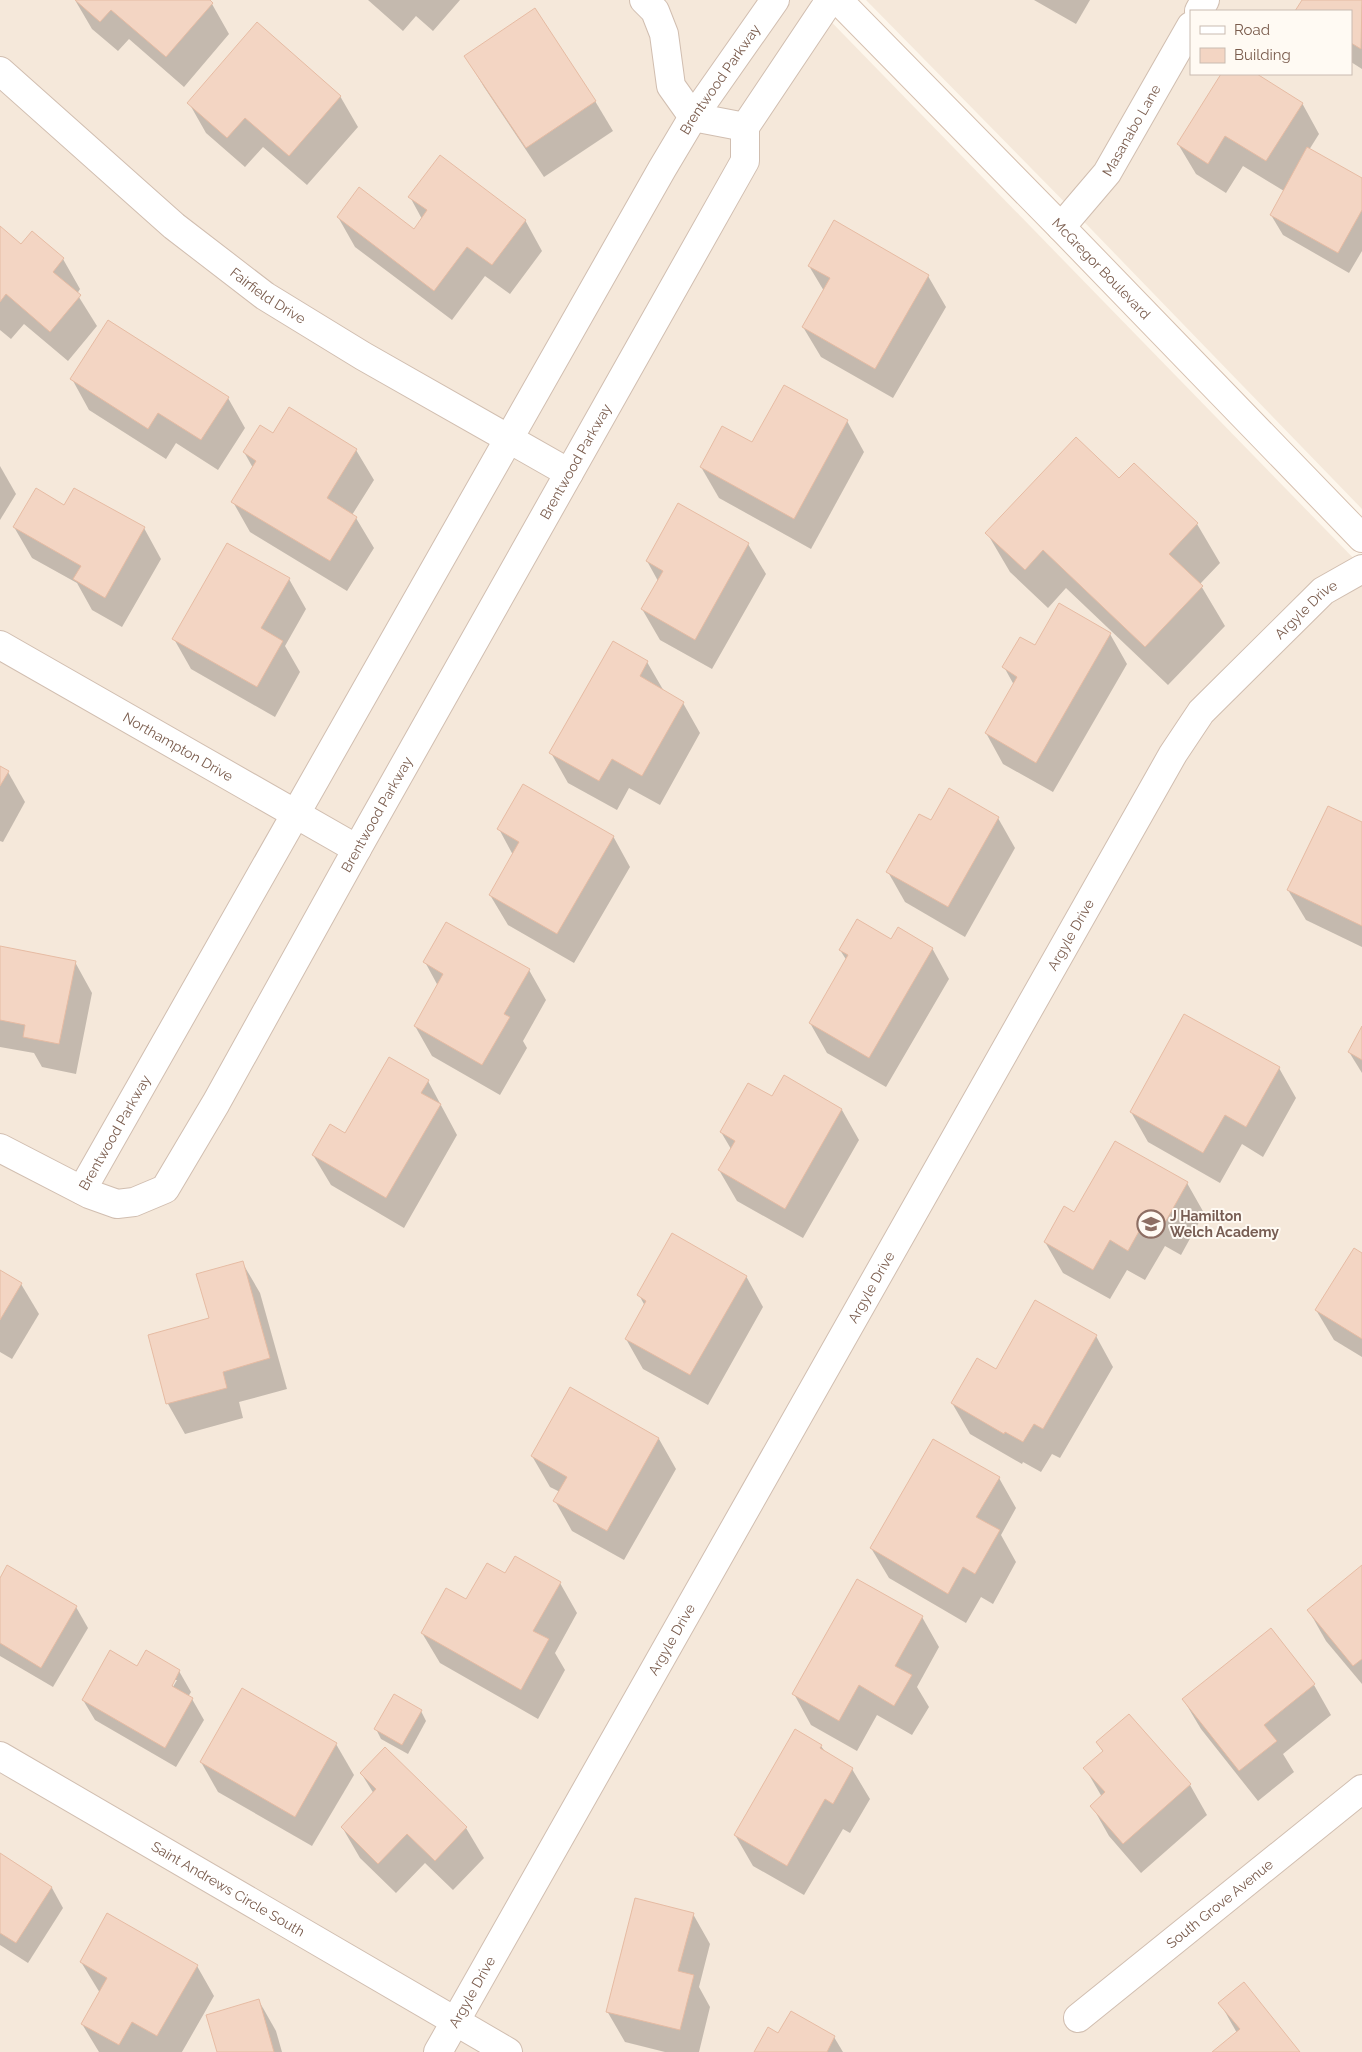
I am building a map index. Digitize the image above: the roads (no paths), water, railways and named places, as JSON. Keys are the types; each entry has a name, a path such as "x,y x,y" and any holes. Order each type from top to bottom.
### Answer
{"street":[{"path":"644,0 655,11 664,34 672,86 693,116 745,127 830,0"},
{"name":"Brentwood Parkway","path":"745,127 745,161 357,849 221,1095 165,1189 134,1202 117,1204 82,1190 294,814 693,116 775,0"},
{"name":"McGregor Boulevard","path":"838,0 1362,538"},
{"name":"Masanabo Lane","path":"1061,227 1107,173 1190,28"},
{"name":"Fairfield Drive","path":"0,71 174,226 266,296 363,356 570,474"},
{"name":"Argyle Drive","path":"438,2052 1173,754 1201,712 1323,591 1362,569"},
{"name":"Northampton Drive","path":"0,645 357,849"},
{"path":"0,1148 82,1190"},
{"name":"Saint Andrews Circle South","path":"0,1756 508,2052"},
{"name":"South Grove Avenue","path":"1078,2018 1362,1790"}],"place":[{"name":"J Hamilton Welch Academy","path":"1151,1224"}]}
